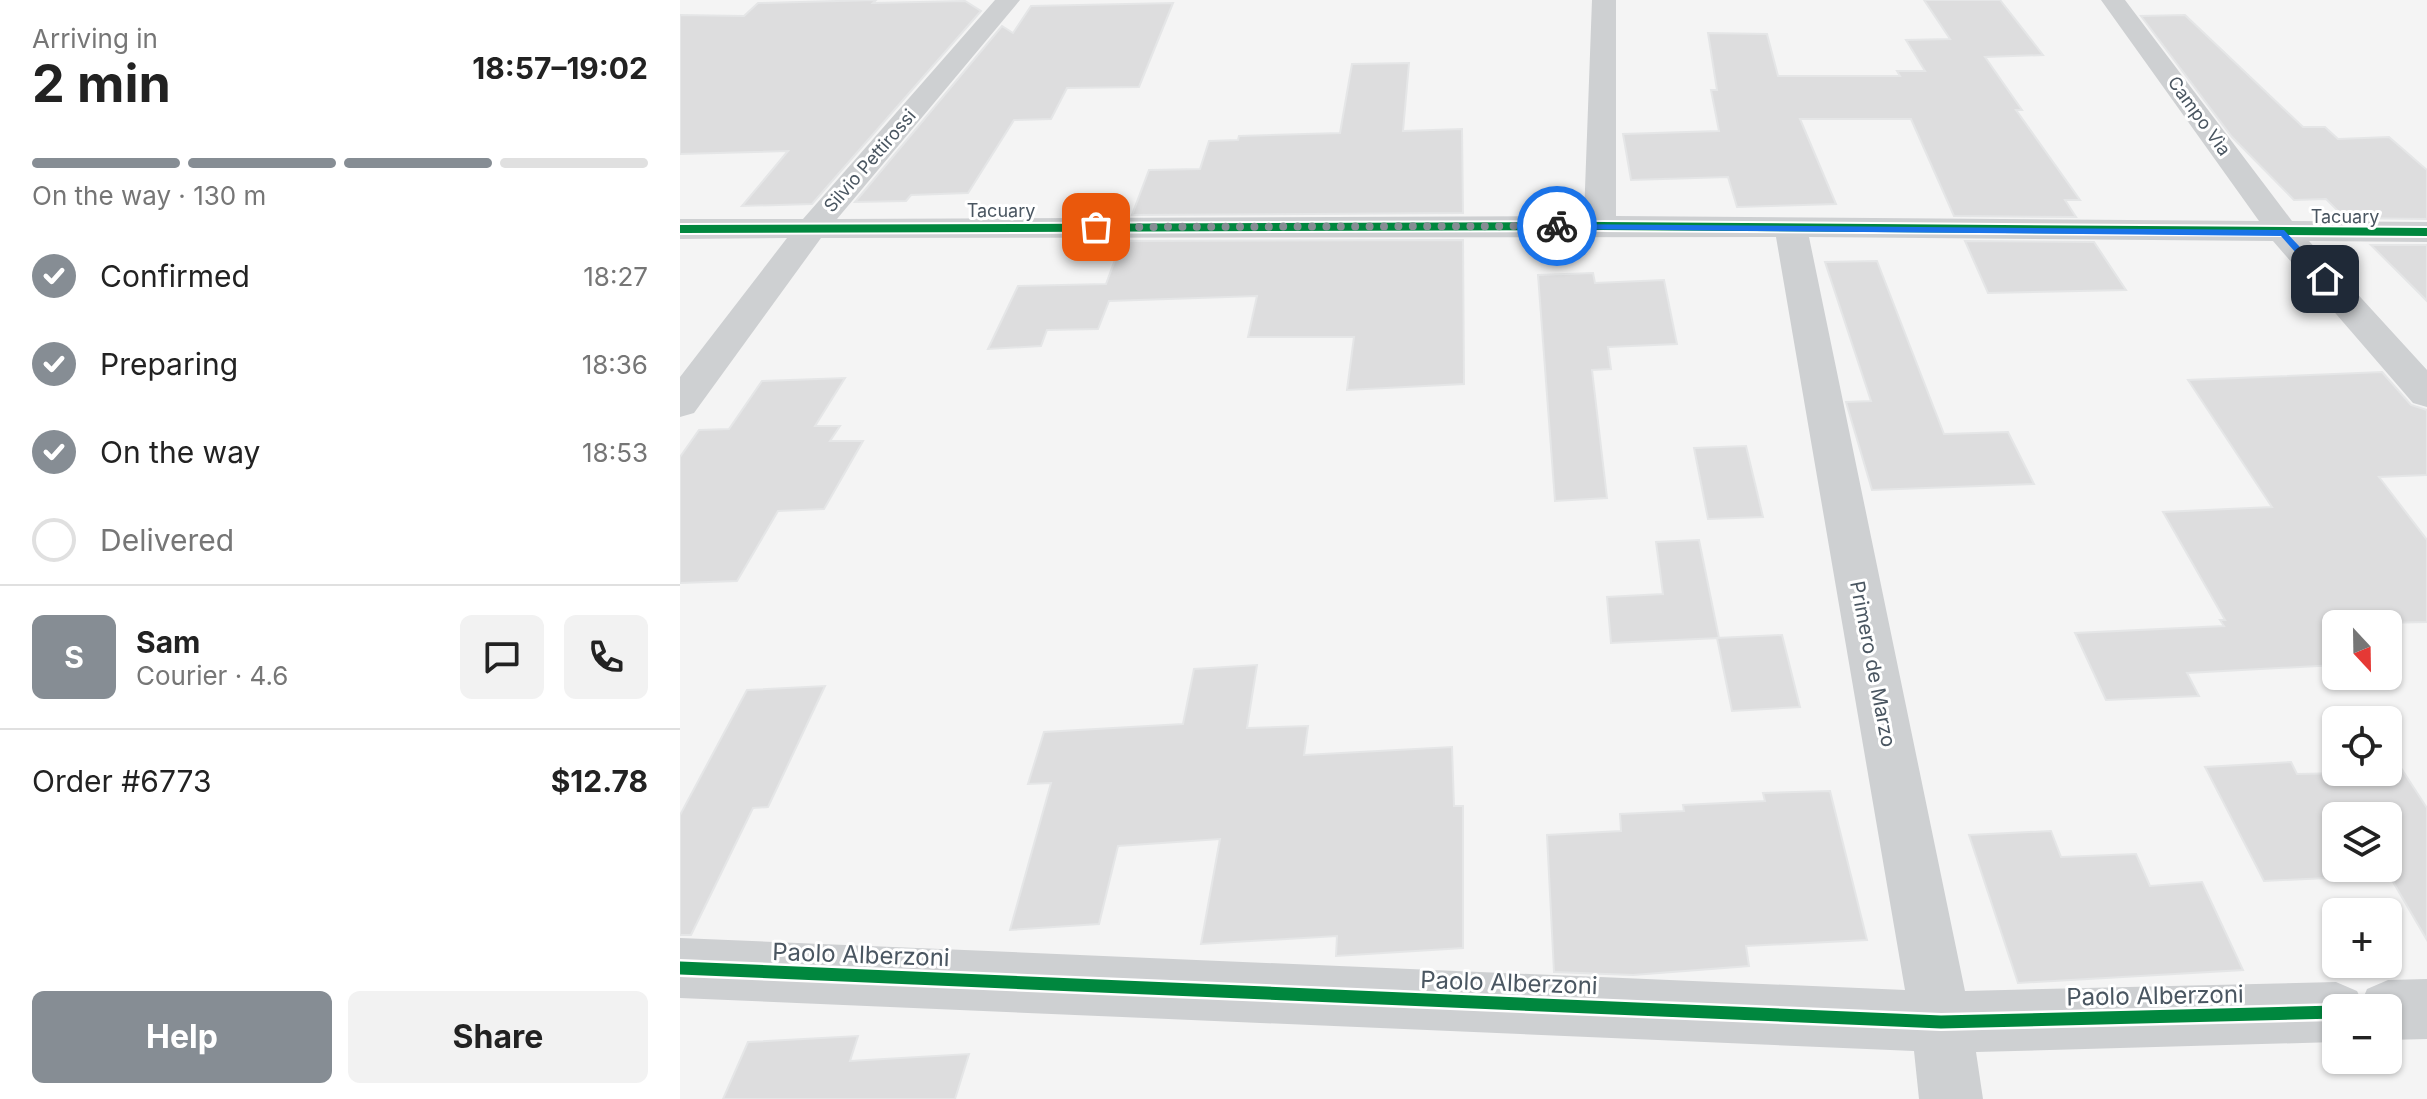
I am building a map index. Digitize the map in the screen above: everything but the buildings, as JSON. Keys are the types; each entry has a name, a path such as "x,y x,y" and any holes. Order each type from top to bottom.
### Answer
{"street":[{"name":"Silvio Pettirossi","path":"680,404 813,227 1008,0"},
{"path":"1600,226 1604,0"},
{"name":"Campo Vìa","path":"2113,0 2284,233 2427,394"},
{"name":"Tacuary","path":"680,229 1600,226 1791,230 2427,232"},
{"name":"Primero de Marzo","path":"1791,230 1941,1022 1951,1099"},
{"name":"Paolo Alberzoni","path":"680,968 1941,1022 2322,1012"},
{"path":"2402,1010 2427,1009"}],"cycle path":[{"path":"680,229 1600,226 2427,232"},
{"path":"680,968 1941,1022 2322,1012"}],"way so far":[{"path":"1096,227 1557,226"}],"route":[{"path":"1557,226 2284,233 2325,279"}]}
